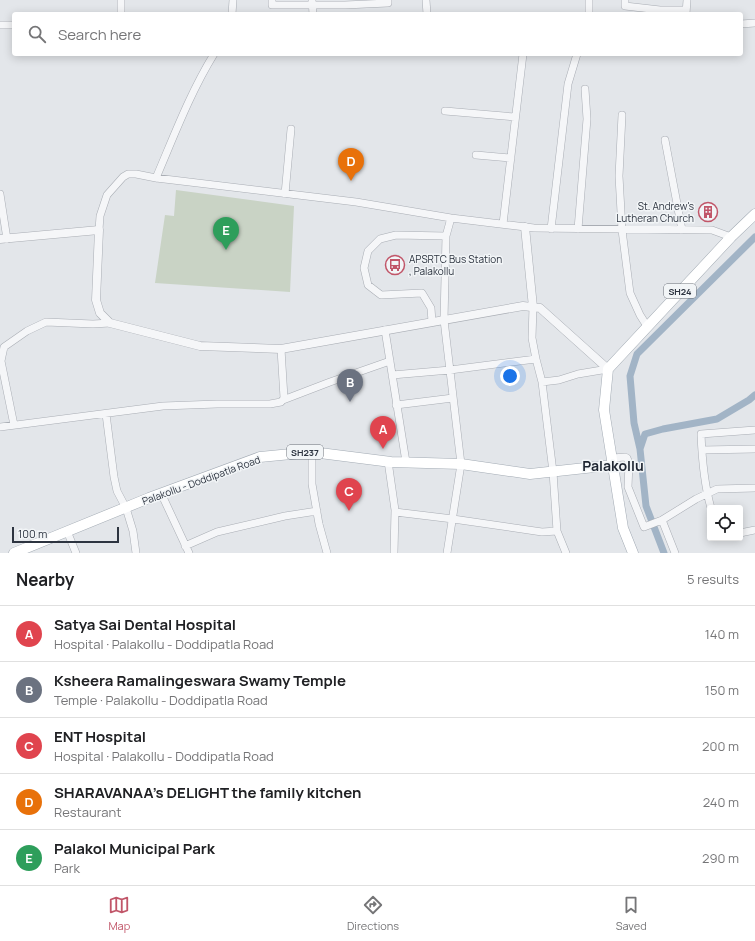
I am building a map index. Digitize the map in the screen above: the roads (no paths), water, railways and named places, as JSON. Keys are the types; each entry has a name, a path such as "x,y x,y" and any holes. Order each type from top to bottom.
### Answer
{"main road":[{"name":"SH24","path":"608,369 730,237 755,214"},
{"path":"608,369 604,410 623,528 633,553"},
{"name":"Palakollu - Doddipatla Road","path":"14,553 67,531 260,457 312,452 388,461 461,464 530,474 553,472 613,462"}],"street":[{"path":"121,0 121,12"},
{"path":"232,12 233,0"},
{"path":"272,0 272,5 312,3 345,5 388,3 388,0"},
{"path":"426,0 427,12"},
{"path":"589,0 589,12"},
{"path":"625,0 626,6 686,12 687,0"},
{"path":"743,24 755,23"},
{"path":"0,25 12,25"},
{"path":"156,178 182,116 205,68 213,56"},
{"path":"503,224 523,56"},
{"path":"551,229 568,84 576,56"},
{"path":"578,230 586,118 586,89"},
{"path":"445,111 515,117"},
{"path":"622,115 620,176 622,230 630,293 647,326"},
{"path":"285,194 291,129"},
{"path":"665,140 682,230"},
{"path":"476,155 510,158"},
{"path":"110,323 100,314 96,300 100,216 107,195 128,174 356,202 451,218 525,227 578,230 712,230 730,237"},
{"path":"0,194 3,239 99,230"},
{"path":"447,553 461,464 444,320 446,236 451,218"},
{"path":"525,227 533,307 532,338 542,382 553,472 557,531 566,553"},
{"path":"432,322 431,308 422,293 381,295 368,285 364,268 368,251 380,240 396,235 446,236"},
{"path":"14,425 2,361 4,347 27,331 46,322 93,324 110,323 200,346 281,349 523,306 540,308 608,369"},
{"path":"385,330 406,462"},
{"path":"281,349 283,400"},
{"path":"392,375 450,370 536,359"},
{"path":"0,427 163,406 270,404 390,361"},
{"path":"542,382 559,380 578,374 608,369"},
{"path":"396,405 453,398"},
{"path":"106,414 114,477 119,496 126,508 133,531 136,553"},
{"path":"710,505 707,493 701,434 755,430"},
{"path":"702,450 755,449"},
{"path":"312,452 312,484 326,553"},
{"path":"613,462 624,457 627,458 629,463 628,487 644,527 662,520 707,493 717,489 755,488"},
{"path":"388,461 395,512 394,553"},
{"path":"162,494 187,550 217,532 285,516 317,511"},
{"path":"395,512 453,518 542,532 557,531"},
{"path":"662,520 675,553"},
{"path":"743,532 755,530"},
{"path":"67,531 76,553"}],"waterway":[{"path":"640,449 634,423 630,376 637,354 755,237"},
{"path":"664,553 646,506 640,449 645,434 663,429 717,419 755,395"}],"place":[{"name":"SHARAVANAA's DELIGHT the family kitchen","path":"351,181"},
{"name":"St. Andrew's Lutheran Church","path":"708,212"},
{"name":"Palakol Municipal Park","path":"226,250"},
{"name":"APSRTC Bus Station , Palakollu","path":"395,265"},
{"name":"Ksheera Ramalingeswara Swamy Temple","path":"350,402"},
{"name":"Satya Sai Dental Hospital","path":"383,449"},
{"name":"ENT Hospital","path":"349,511"}],"district":[{"name":"Palakollu","path":"613,465"}]}
